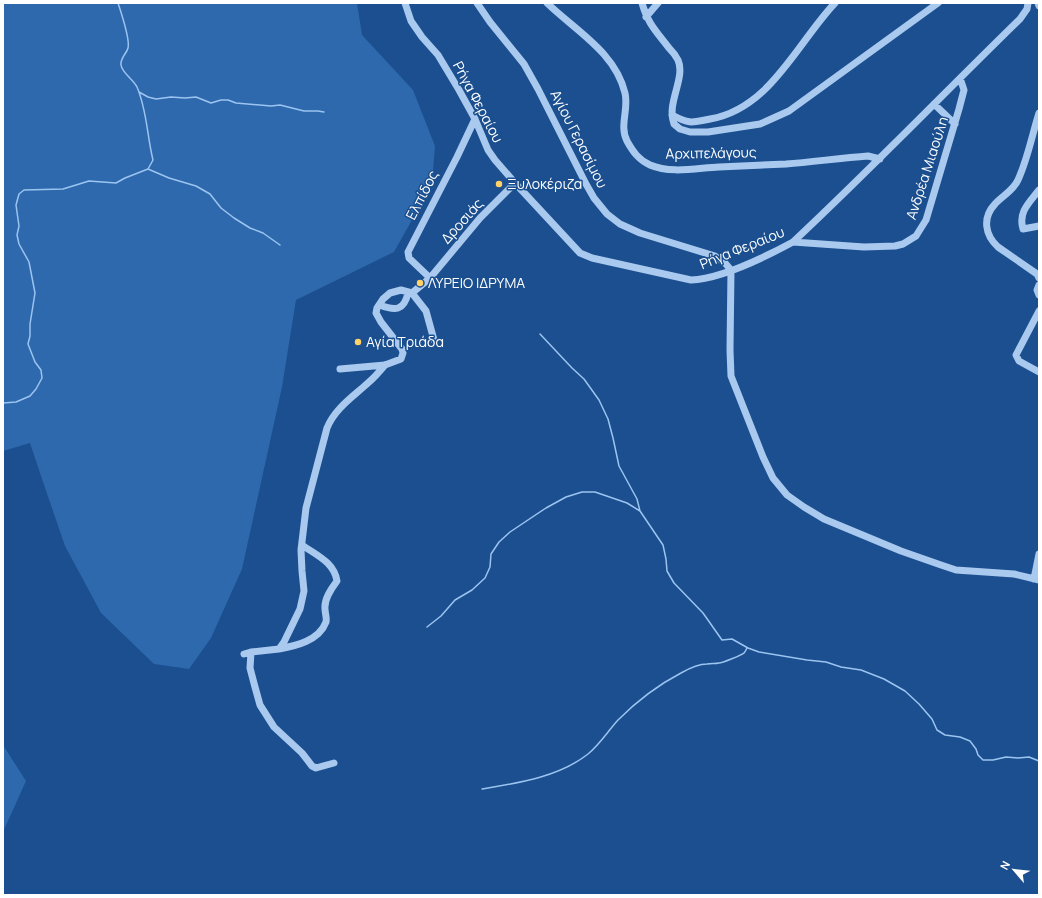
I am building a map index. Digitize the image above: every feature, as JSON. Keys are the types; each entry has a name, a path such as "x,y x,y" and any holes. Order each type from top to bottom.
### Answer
{"street":[{"name":"Ρήγα Φεραίου","path":"405,3 411,21 422,37 438,55 475,119 488,150 514,183 585,256 691,280 701,280 731,270 793,242 880,159 1020,19 1027,9 1028,3"},
{"name":"Αγίου Γερασίμου","path":"477,3 490,22 524,64 542,96 586,184 594,198 607,214 620,224 640,233 715,256 725,263 731,270"},
{"name":"Αρχιπελάγους","path":"547,3 574,25 595,45 614,67 623,83 626,96 624,123 626,139 633,152 640,160 651,165 676,170 787,164 868,156 880,159"},
{"path":"642,3 646,17 652,27 678,60 679,74 672,104 672,115 675,126 690,132 715,132 765,122 789,111 938,3"},
{"path":"646,17 658,3"},
{"path":"672,115 684,122 693,122 717,118 742,107 768,86 835,3"},
{"name":"Ανδρέα Μιαούλη","path":"793,242 864,247 895,246 902,244 916,236 926,220 956,124 964,90 960,78"},
{"path":"934,104 956,124"},
{"path":"1039,113 1032,141 1018,182 995,204 989,212 986,224 992,242 1037,274 1039,278"},
{"name":"Ελπίδος","path":"430,278 409,258 408,252 475,119"},
{"name":"Δροσιάς","path":"380,305 389,309 401,307 406,302 410,293 430,278 480,218 514,183"},
{"path":"1039,190 1021,217 1023,229 1039,226"},
{"path":"731,270 731,376 763,457 773,478 787,495 804,508 824,519 901,551 956,570 1014,574 1036,580 1039,554"},
{"path":"1039,285 1037,290 1039,295"},
{"path":"340,369 384,365 401,360 403,353 402,349 381,322 376,313 377,308 383,299 390,293 401,290 410,293 426,311 434,340"},
{"path":"1039,311 1016,355 1019,361 1039,372"},
{"path":"279,648 284,642 300,608 304,592 302,545 306,508 330,419 342,406 370,382 384,365"},
{"path":"302,545 332,566 336,573 337,581 331,588 327,598 325,608 326,622 318,633 307,641 294,646 248,653 250,668 260,705 274,728 302,753 312,766 316,768 334,763"}],"shaded area":[{"path":"3,3 357,3 362,35 413,90 435,146 432,184 394,252 296,300 282,387 242,569 211,638 189,669 154,664 101,613 65,546 30,443 3,451"},
{"path":"3,745 26,781 3,832"}],"waterway":[{"path":"3,403 16,402 30,396 42,378 41,370 35,362 28,344 35,293 29,262 19,244 17,235 19,226 16,205 19,194 24,190 63,189 89,181 116,183 148,169 153,160 145,114 137,87 123,71 121,65 128,48 128,39 118,3"},
{"path":"139,92 156,99 171,97 196,97 211,103 221,100 228,100 236,103 271,106 280,105 304,111 324,112"},
{"path":"148,169 169,178 196,186 210,194 221,208 234,218 250,228 263,233 280,245"},
{"path":"540,334 584,379 599,400 608,419 619,466 637,499 640,511"},
{"path":"427,627 441,616 455,600 472,590 485,578 490,567 491,554 499,542 510,532 546,508 566,497 582,492 595,492 627,503 640,511 663,545 667,571 674,583 703,613 722,640 732,639 759,652 826,662 841,667 861,670 884,679 905,691 932,719 937,730 945,735 960,737 970,741 976,749 978,755 983,760 993,760 1006,757 1029,757 1039,761"},
{"path":"482,789 538,778 551,774 577,762 600,742 625,713 655,688 690,668 701,665 721,663 744,653 747,648"}],"place":[{"name":"Ξυλοκέριζα","path":"499,184"},
{"name":"ΛΥΡΕΙΟ ΙΔΡΥΜΑ","path":"420,283"},
{"name":"Αγία Τριάδα","path":"358,342"}]}
